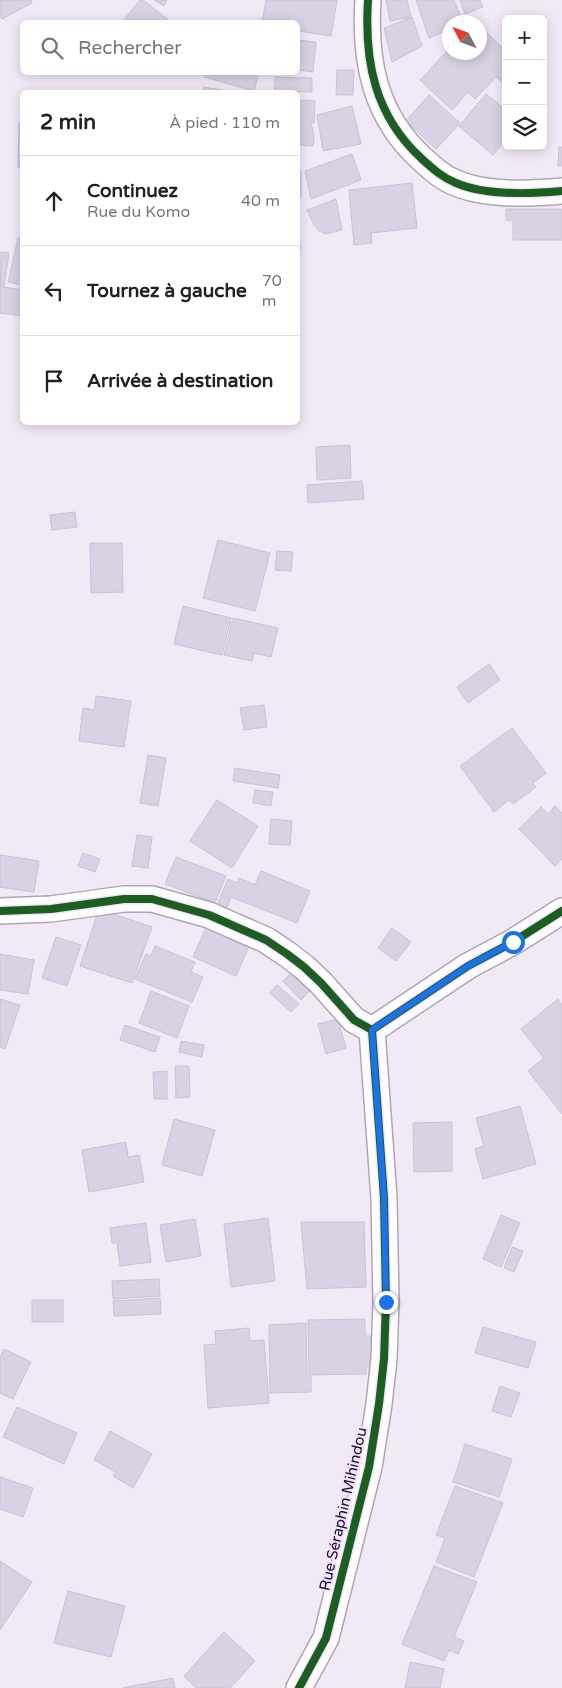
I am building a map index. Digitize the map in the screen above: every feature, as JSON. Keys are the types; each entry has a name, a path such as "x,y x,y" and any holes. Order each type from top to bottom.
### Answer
{"street":[{"path":"368,0 368,59 378,97 397,131 417,155 437,172 457,184 501,193 562,191"},
{"path":"0,912 51,909 124,899 152,899 210,915 266,940 287,954 321,983 354,1020 372,1030 468,966 513,942 562,911"},
{"name":"Rue Séraphin Mihindou","path":"299,1688 326,1638 369,1467 380,1404 384,1360 386,1292 384,1198 372,1030"}],"building":[{"path":"0,0 31,0 32,3 2,19 0,15"},
{"path":"140,0 143,0 169,20 124,20"},
{"path":"154,0 167,0 164,6"},
{"path":"266,0 337,0 331,36 300,31 300,20 262,20"},
{"path":"386,0 407,0 411,17 390,21"},
{"path":"416,0 454,0 460,15 442,15 442,32 429,38"},
{"path":"460,0 480,0 483,7 465,14"},
{"path":"412,17 422,46 392,62 384,28"},
{"path":"487,33 502,47 502,82 496,77 475,99 468,92 452,110 420,80 442,57 442,60 487,60"},
{"path":"300,40 316,42 313,72 300,70"},
{"path":"337,70 354,70 353,95 336,95"},
{"path":"204,75 258,75 254,90 204,77"},
{"path":"275,77 312,78 312,92 274,90"},
{"path":"204,87 223,90 203,90"},
{"path":"486,94 502,107 502,144 493,155 459,126"},
{"path":"429,95 460,123 436,149 406,121"},
{"path":"300,100 315,101 314,123 311,123 314,136 313,146 300,145"},
{"path":"352,106 361,144 323,151 317,115"},
{"path":"19,122 20,122 20,168 18,168"},
{"path":"559,147 562,147 562,166 558,166"},
{"path":"352,154 361,180 311,199 305,171"},
{"path":"301,171 301,197 300,197"},
{"path":"412,183 417,228 371,233 372,243 354,245 349,190"},
{"path":"336,199 342,230 326,234 319,231 314,225 307,210"},
{"path":"506,209 562,209 562,240 513,240 513,221 506,220"},
{"path":"18,238 20,238 20,285 8,282"},
{"path":"1,252 9,253 4,287 20,290 20,316 0,313"},
{"path":"350,445 351,478 317,480 316,447"},
{"path":"362,481 364,499 308,503 307,485"},
{"path":"75,512 77,527 52,530 50,515"},
{"path":"218,540 270,553 255,611 203,598"},
{"path":"90,543 122,543 123,592 91,593"},
{"path":"277,551 293,552 291,571 275,570"},
{"path":"183,606 231,618 222,655 174,644"},
{"path":"233,618 278,628 271,657 254,653 252,661 224,655"},
{"path":"489,664 500,680 468,703 457,687"},
{"path":"96,696 131,701 124,747 79,741 83,708 94,710"},
{"path":"264,705 267,727 244,730 240,708"},
{"path":"512,728 546,773 533,783 536,787 513,804 509,800 494,812 460,766"},
{"path":"148,755 166,758 158,806 140,803"},
{"path":"235,768 280,775 278,788 233,781"},
{"path":"255,790 273,792 271,806 253,803"},
{"path":"217,800 258,826 232,868 190,841"},
{"path":"555,806 562,813 562,859 555,866 519,829 541,807 548,814"},
{"path":"271,819 292,821 290,845 269,844"},
{"path":"137,835 152,837 148,868 132,866"},
{"path":"83,853 100,859 95,872 78,866"},
{"path":"0,855 39,861 34,892 0,887"},
{"path":"176,857 226,876 215,903 165,884"},
{"path":"261,871 310,891 297,923 231,897 227,907 218,903 228,879 237,883 239,878 255,885"},
{"path":"99,909 152,927 132,983 80,966"},
{"path":"207,925 250,944 236,976 193,957"},
{"path":"392,928 411,942 396,961 378,948"},
{"path":"56,937 81,945 67,986 42,978"},
{"path":"155,946 195,962 191,972 203,977 192,1002 135,979 146,954 151,956"},
{"path":"0,954 34,960 28,994 0,990"},
{"path":"293,971 311,990 301,1000 283,981"},
{"path":"277,985 299,1004 291,1012 270,993"},
{"path":"151,991 189,1006 177,1038 139,1023"},
{"path":"0,999 20,1005 5,1049 0,1047"},
{"path":"558,999 562,1005 562,1114 528,1071 544,1058 521,1029"},
{"path":"338,1019 346,1048 326,1054 318,1024"},
{"path":"125,1025 160,1037 155,1052 120,1040"},
{"path":"181,1041 204,1045 202,1057 179,1052"},
{"path":"175,1066 189,1066 190,1097 176,1098"},
{"path":"167,1071 167,1099 154,1099 153,1072"},
{"path":"520,1106 536,1164 483,1179 475,1149 484,1146 476,1118"},
{"path":"174,1119 215,1130 202,1176 162,1165"},
{"path":"452,1122 452,1171 414,1172 413,1123"},
{"path":"126,1142 128,1157 139,1155 144,1182 89,1192 82,1150"},
{"path":"501,1215 520,1223 501,1267 483,1259"},
{"path":"268,1218 275,1281 231,1287 224,1224"},
{"path":"195,1219 201,1256 166,1262 160,1225"},
{"path":"301,1222 364,1222 366,1287 307,1289"},
{"path":"146,1223 151,1262 120,1266 117,1243 112,1243 110,1228"},
{"path":"512,1247 523,1251 514,1272 504,1268"},
{"path":"159,1279 160,1296 113,1299 112,1281"},
{"path":"160,1298 161,1314 114,1316 113,1301"},
{"path":"32,1300 63,1300 63,1322 32,1322"},
{"path":"365,1319 365,1336 371,1336 372,1367 366,1367 366,1374 309,1375 308,1320"},
{"path":"306,1323 307,1376 311,1376 311,1392 270,1393 269,1325"},
{"path":"483,1327 536,1342 528,1368 475,1353"},
{"path":"249,1328 250,1341 264,1340 269,1403 208,1408 204,1345 216,1344 215,1331"},
{"path":"4,1349 31,1362 13,1399 0,1393 0,1358"},
{"path":"500,1386 520,1393 511,1417 492,1411"},
{"path":"17,1407 77,1433 64,1464 3,1437"},
{"path":"110,1431 152,1454 133,1488 113,1476 116,1472 94,1460"},
{"path":"465,1444 512,1459 499,1497 453,1482"},
{"path":"0,1477 33,1488 23,1517 0,1509"},
{"path":"455,1486 503,1503 474,1577 436,1562 445,1538 436,1535"},
{"path":"0,1561 32,1582 0,1630"},
{"path":"434,1566 477,1582 454,1637 464,1641 458,1654 449,1650 444,1661 402,1644"},
{"path":"68,1591 125,1606 111,1657 54,1643"},
{"path":"224,1632 255,1661 230,1688 196,1688 184,1676"},
{"path":"410,1662 444,1669 440,1688 405,1688"},
{"path":"173,1678 175,1688 122,1688"}],"cycle path":[{"path":"368,0 368,45 376,87 393,125 422,159 451,181 481,190 508,193 562,191"},
{"path":"0,911 51,909 124,899 152,899 209,915 266,940 287,954 321,983 354,1020 372,1030"},
{"path":"372,1030 468,966 513,942 562,911"},
{"path":"299,1688 326,1638 369,1467 384,1359 386,1302 384,1198 372,1030"}],"route":[{"path":"386,1302 384,1198 372,1030 429,990 513,942"}]}
